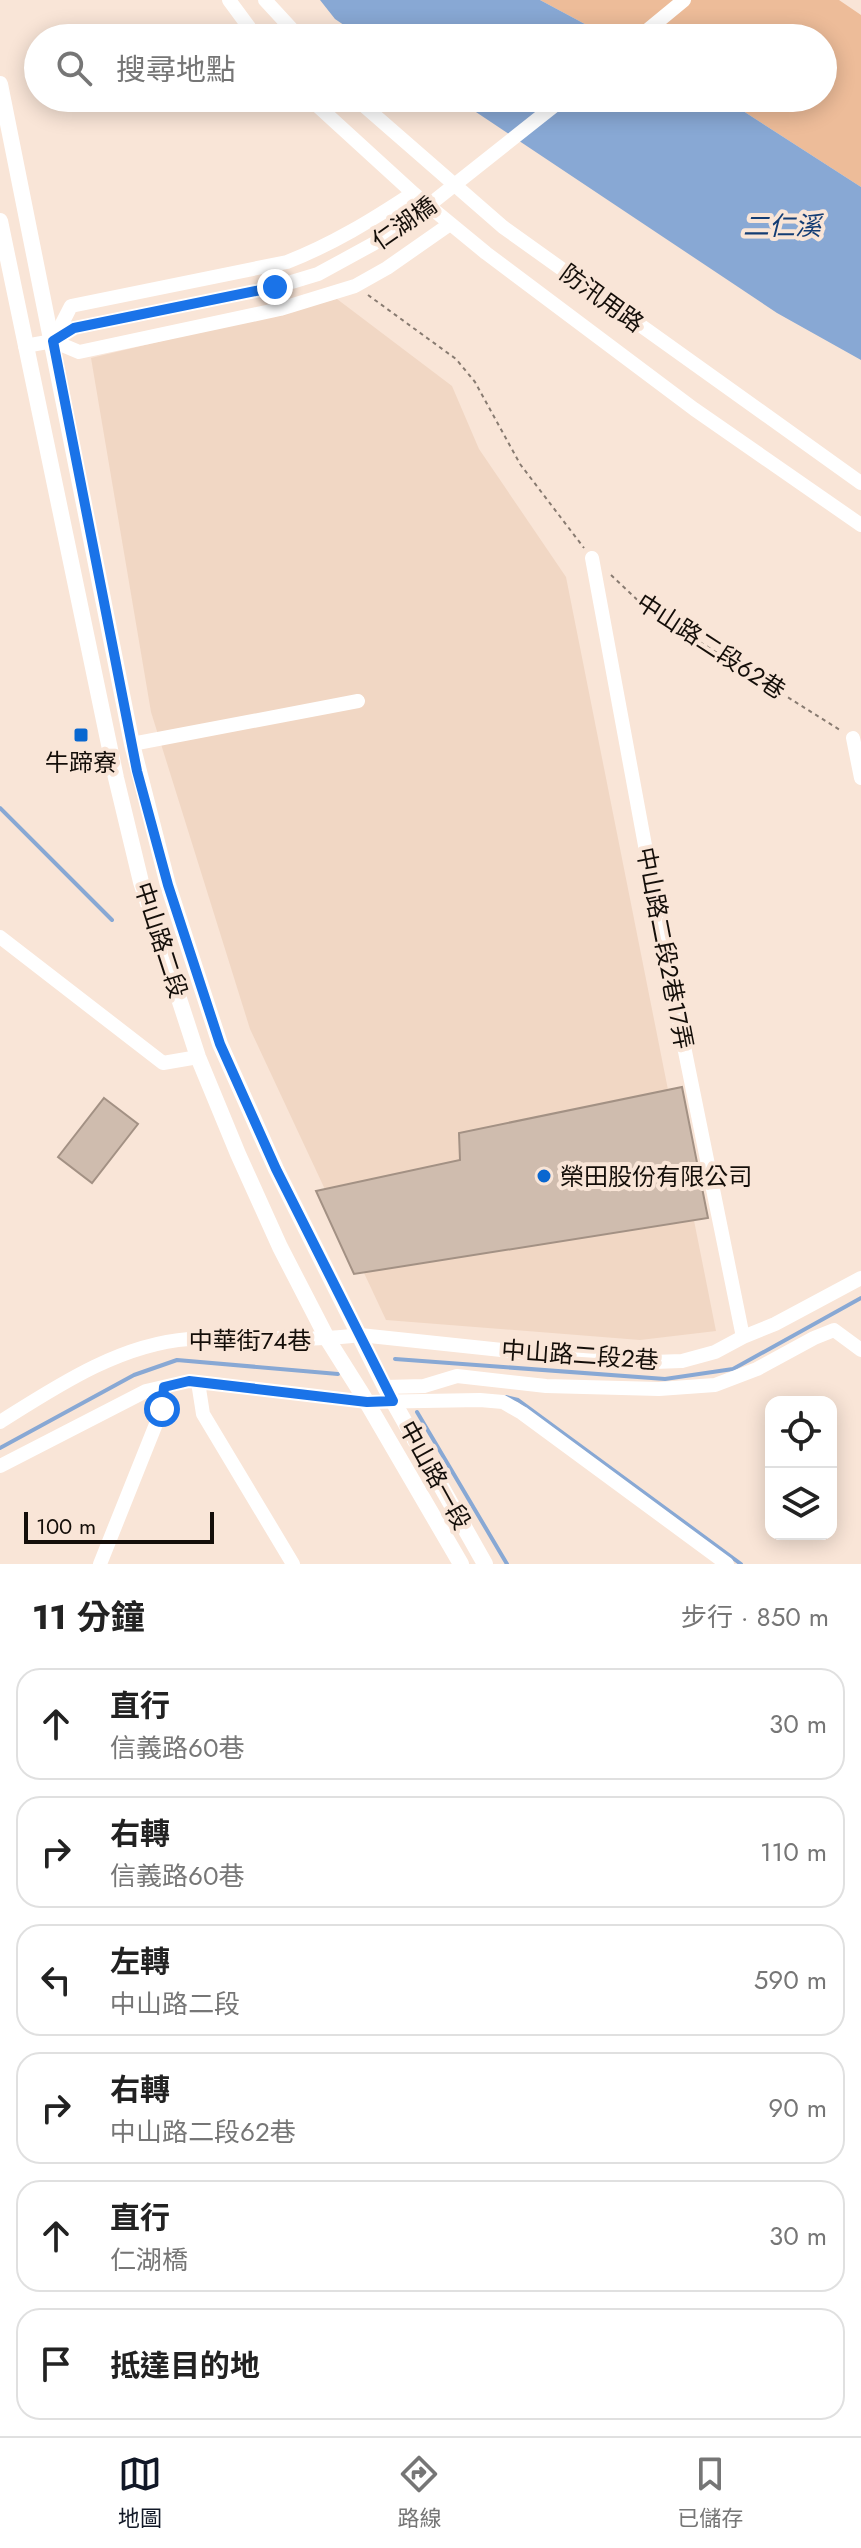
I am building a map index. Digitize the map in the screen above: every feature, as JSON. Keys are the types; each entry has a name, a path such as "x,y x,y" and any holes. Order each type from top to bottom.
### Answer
{"main road":[{"name":"中山路二段","path":"0,84 132,744 168,885 220,1044 276,1169 389,1394"},
{"name":"中山路二段","path":"0,221 137,867 198,1057 280,1247 328,1340 365,1398"},
{"name":"中山路一段","path":"389,1394 485,1564"},
{"name":"中山路一段","path":"365,1398 461,1564"}],"street":[{"path":"229,0 247,24"},
{"path":"265,0 287,24"},
{"path":"655,24 684,0"},
{"path":"324,112 450,224 574,321 861,525"},
{"name":"防汛用路","path":"371,112 503,227 861,483"},
{"name":"仁湖橋","path":"53,341 74,328 275,287 318,274 395,232 547,112"},
{"path":"53,341 71,306 287,262 355,231 413,193"},
{"path":"25,346 53,341 79,352 280,309 355,286 387,268 450,224"},
{"name":"中山路二段2巷17弄","path":"592,558 663,943 743,1337"},
{"path":"132,744 358,701"},
{"path":"853,738 861,778"},
{"path":"0,937 163,1063 198,1057"},
{"name":"中山路二段2巷","path":"328,1340 362,1340 624,1363 682,1361 715,1352 861,1278"},
{"path":"0,1466 146,1391 189,1381 365,1398 457,1376 546,1386 659,1389 715,1385 757,1369 834,1330 861,1350"},
{"name":"中華街74巷","path":"0,1422 101,1364 165,1343 189,1339 328,1340"},
{"path":"198,1382 203,1414 293,1564"},
{"path":"100,1564 162,1409 164,1387"},
{"path":"389,1394 503,1402 727,1564"}],"path":[{"name":"中山路二段62巷","path":"355,286 456,359 475,382 520,464 592,558 647,609 853,738"}],"shaded area":[{"path":"540,0 839,0 861,15 861,187 745,112 837,112 837,24 585,24"},
{"path":"337,299 452,386 479,449 566,577 716,1331 640,1340 386,1320 250,1029 151,712 91,358"}],"water":[{"path":"320,0 540,0 585,24 342,24"},
{"name":"二仁溪","path":"476,112 745,112 861,187 861,360 777,313"}],"building":[{"name":"榮田股份有限公司","path":"682,1087 708,1218 354,1274 316,1191 460,1160 459,1133"},
{"path":"104,1098 138,1124 92,1183 58,1157"}],"waterway":[{"path":"0,808 112,920"},
{"path":"395,1359 665,1379 733,1369 861,1298"},
{"path":"0,1448 134,1375 177,1360 338,1374"},
{"path":"506,1397 518,1400 741,1564"},
{"path":"417,1412 507,1564"}],"place":[{"name":"牛蹄寮","path":"81,735"},
{"name":"榮田股份有限公司","path":"544,1176"}],"route":[{"path":"162,1409 164,1387 189,1381 367,1402 393,1401 276,1169 220,1044 168,885 137,771 53,341 74,328 275,287"}]}
